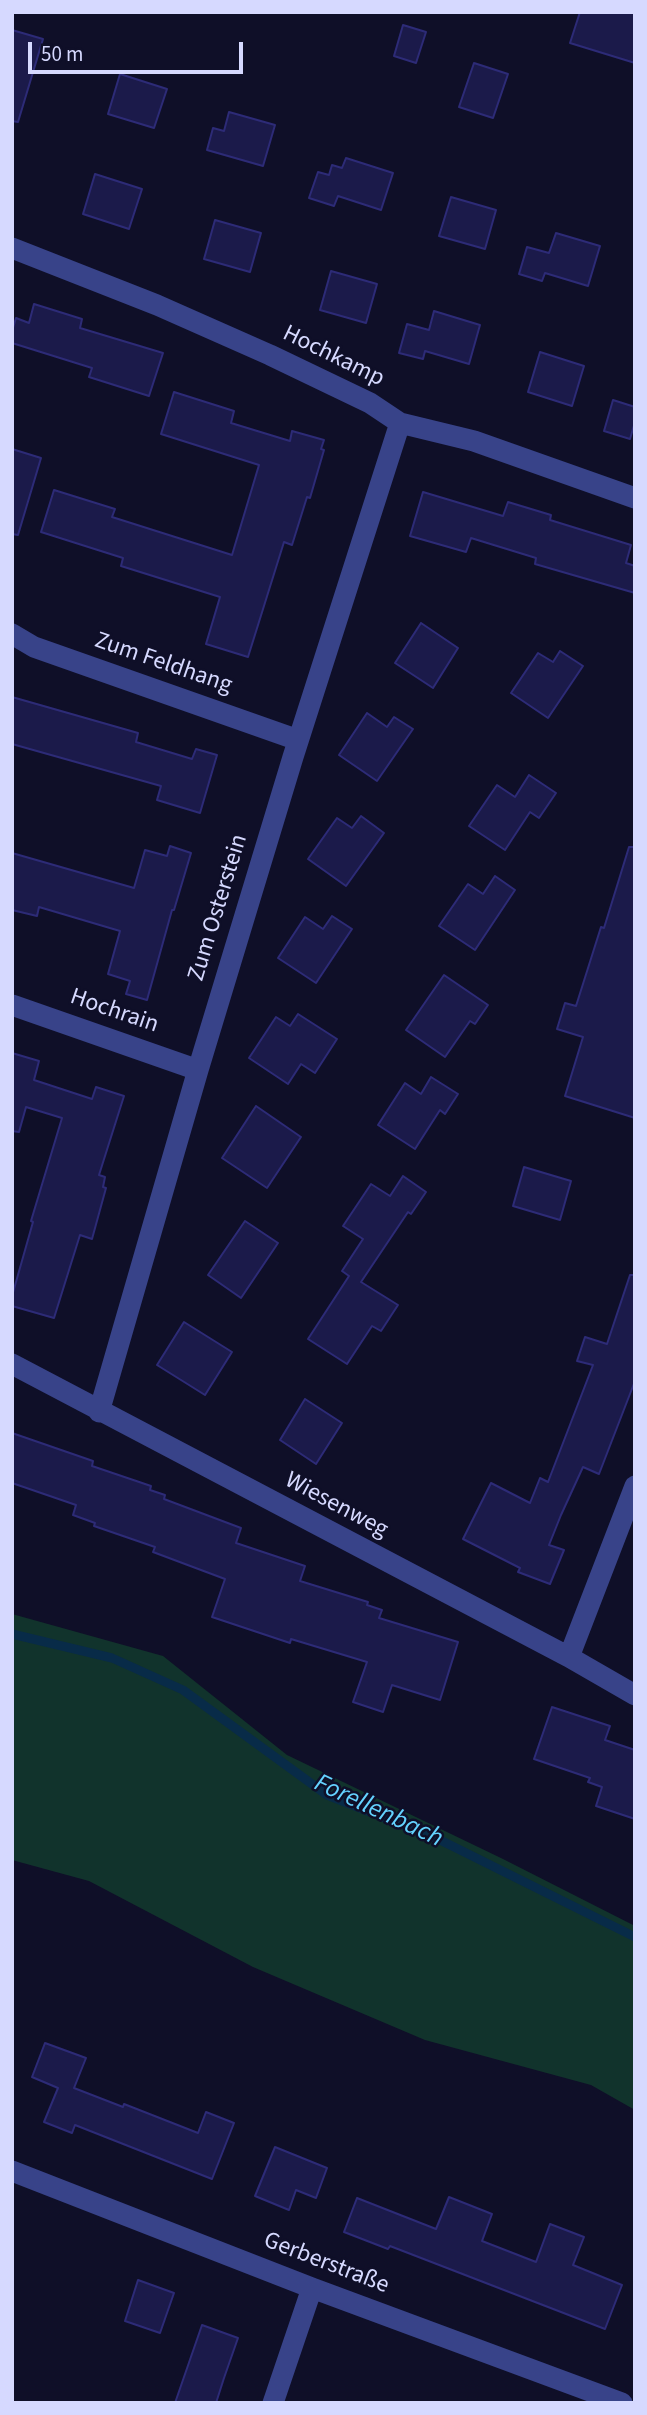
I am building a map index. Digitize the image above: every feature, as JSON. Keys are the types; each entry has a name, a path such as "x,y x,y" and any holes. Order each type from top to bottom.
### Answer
{"street":[{"name":"Hochkamp","path":"12,248 157,305 270,355 370,402 400,423 474,442 635,498"},
{"name":"Zum Osterstein","path":"99,1412 198,1070 298,740 400,423"},
{"name":"Zum Feldhang","path":"12,634 34,647 298,740"},
{"name":"Hochrain","path":"12,1005 198,1070"},
{"name":"Wiesenweg","path":"12,1364 569,1657 635,1695"},
{"path":"569,1657 635,1486"},
{"name":"Gerberstraße","path":"12,2171 312,2288 622,2403"},
{"path":"274,2403 312,2288"}],"green space":[{"path":"12,1614 163,1656 287,1755 635,1926 635,2110 591,2085 425,2040 253,1967 89,1881 12,1860"}],"building":[{"path":"580,12 635,12 635,63 570,43"},
{"path":"403,25 426,32 416,63 394,56"},
{"path":"12,30 43,39 18,122 12,121"},
{"path":"474,63 508,74 493,118 459,107"},
{"path":"120,74 167,89 154,128 108,114"},
{"path":"229,112 275,125 263,166 207,150 213,128 224,131"},
{"path":"346,158 393,173 381,210 338,196 334,206 309,198 318,172 329,175 332,165 342,168"},
{"path":"95,174 142,189 129,229 83,214"},
{"path":"451,197 496,210 485,249 439,236"},
{"path":"215,220 261,233 250,272 204,259"},
{"path":"556,233 600,246 588,286 545,273 542,281 519,274 527,247 549,253"},
{"path":"331,271 377,284 366,323 320,310"},
{"path":"34,304 82,319 80,328 163,353 149,396 89,377 92,368 12,343 16,318 29,323"},
{"path":"434,311 480,325 469,364 425,351 423,359 399,353 407,324 429,330"},
{"path":"540,352 584,366 572,406 528,392"},
{"path":"174,392 234,411 231,423 290,441 292,431 324,440 321,449 324,450 310,498 307,497 292,545 284,542 248,657 206,644 220,597 121,566 123,558 41,532 54,490 115,509 112,517 232,555 259,465 161,434"},
{"path":"613,400 635,407 635,422 630,439 604,431"},
{"path":"12,449 41,458 18,535 12,534"},
{"path":"423,492 503,516 508,502 551,515 550,520 631,545 626,563 635,566 635,593 535,564 536,558 471,538 466,552 410,536"},
{"path":"421,623 458,648 433,688 395,663"},
{"path":"560,651 583,666 548,718 511,693 538,653 553,662"},
{"path":"12,697 138,733 136,742 192,759 196,749 217,755 200,813 157,800 161,786 12,744"},
{"path":"367,713 387,727 394,717 413,729 377,781 339,755"},
{"path":"529,775 556,793 539,818 530,812 505,850 469,826 497,785 515,797"},
{"path":"361,816 384,833 346,886 308,859 337,818 352,828"},
{"path":"170,846 191,853 147,1000 126,994 130,981 108,974 120,931 39,907 37,916 12,910 12,853 134,888 145,850 167,856"},
{"path":"629,847 635,847 635,1118 565,1096 583,1037 557,1029 565,1003 576,1006"},
{"path":"495,876 515,890 475,950 439,926 468,884 483,894"},
{"path":"332,916 352,929 316,983 278,958 305,917 323,929"},
{"path":"444,975 488,1005 475,1024 470,1021 445,1057 406,1030"},
{"path":"298,1014 337,1039 315,1073 301,1064 288,1084 249,1058 276,1017 290,1026"},
{"path":"12,1053 39,1061 34,1080 92,1099 96,1087 124,1096 99,1175 105,1177 103,1187 106,1188 92,1239 80,1235 54,1318 12,1306 12,1296 33,1222 31,1221 62,1118 26,1107 19,1132 12,1131"},
{"path":"431,1077 458,1094 445,1114 440,1110 415,1149 378,1125 405,1083 421,1094"},
{"path":"256,1106 301,1137 267,1188 222,1158"},
{"path":"524,1167 571,1181 560,1220 513,1206"},
{"path":"403,1176 426,1192 411,1214 408,1212 361,1282 398,1305 381,1331 372,1326 347,1364 308,1339 349,1276 342,1271 363,1239 343,1226 371,1184 390,1196"},
{"path":"245,1221 278,1243 241,1298 208,1275"},
{"path":"630,1275 635,1275 635,1381 599,1474 583,1467 561,1515 549,1545 564,1550 550,1584 518,1572 520,1568 463,1539 491,1483 530,1503 540,1478 548,1482 593,1365 577,1361 585,1337 607,1344"},
{"path":"184,1322 232,1352 205,1395 157,1365"},
{"path":"305,1399 342,1423 316,1464 280,1440"},
{"path":"12,1433 93,1461 92,1466 151,1486 150,1490 165,1495 164,1499 241,1528 236,1543 305,1566 300,1581 368,1602 367,1605 382,1610 379,1618 458,1642 440,1700 392,1685 383,1712 353,1702 367,1662 291,1639 290,1643 212,1617 225,1579 153,1552 155,1547 94,1526 95,1523 73,1515 76,1505 12,1483"},
{"path":"552,1707 610,1726 605,1740 635,1750 635,1819 596,1806 602,1787 588,1782 590,1778 534,1759"},
{"path":"45,2043 86,2058 74,2088 198,2133 206,2112 234,2123 212,2179 75,2125 72,2133 44,2122 58,2088 32,2077"},
{"path":"275,2147 327,2168 316,2198 296,2190 289,2210 255,2196"},
{"path":"449,2197 492,2214 482,2241 536,2262 550,2224 584,2237 573,2265 622,2285 605,2329 390,2246 388,2249 344,2232 357,2198 436,2229"},
{"path":"138,2280 174,2293 160,2333 125,2321"},
{"path":"202,2325 238,2338 216,2403 175,2403"}],"waterway":[{"name":"Forellenbach","path":"12,1634 112,1658 183,1690 327,1795 438,1839 635,1937"}]}
